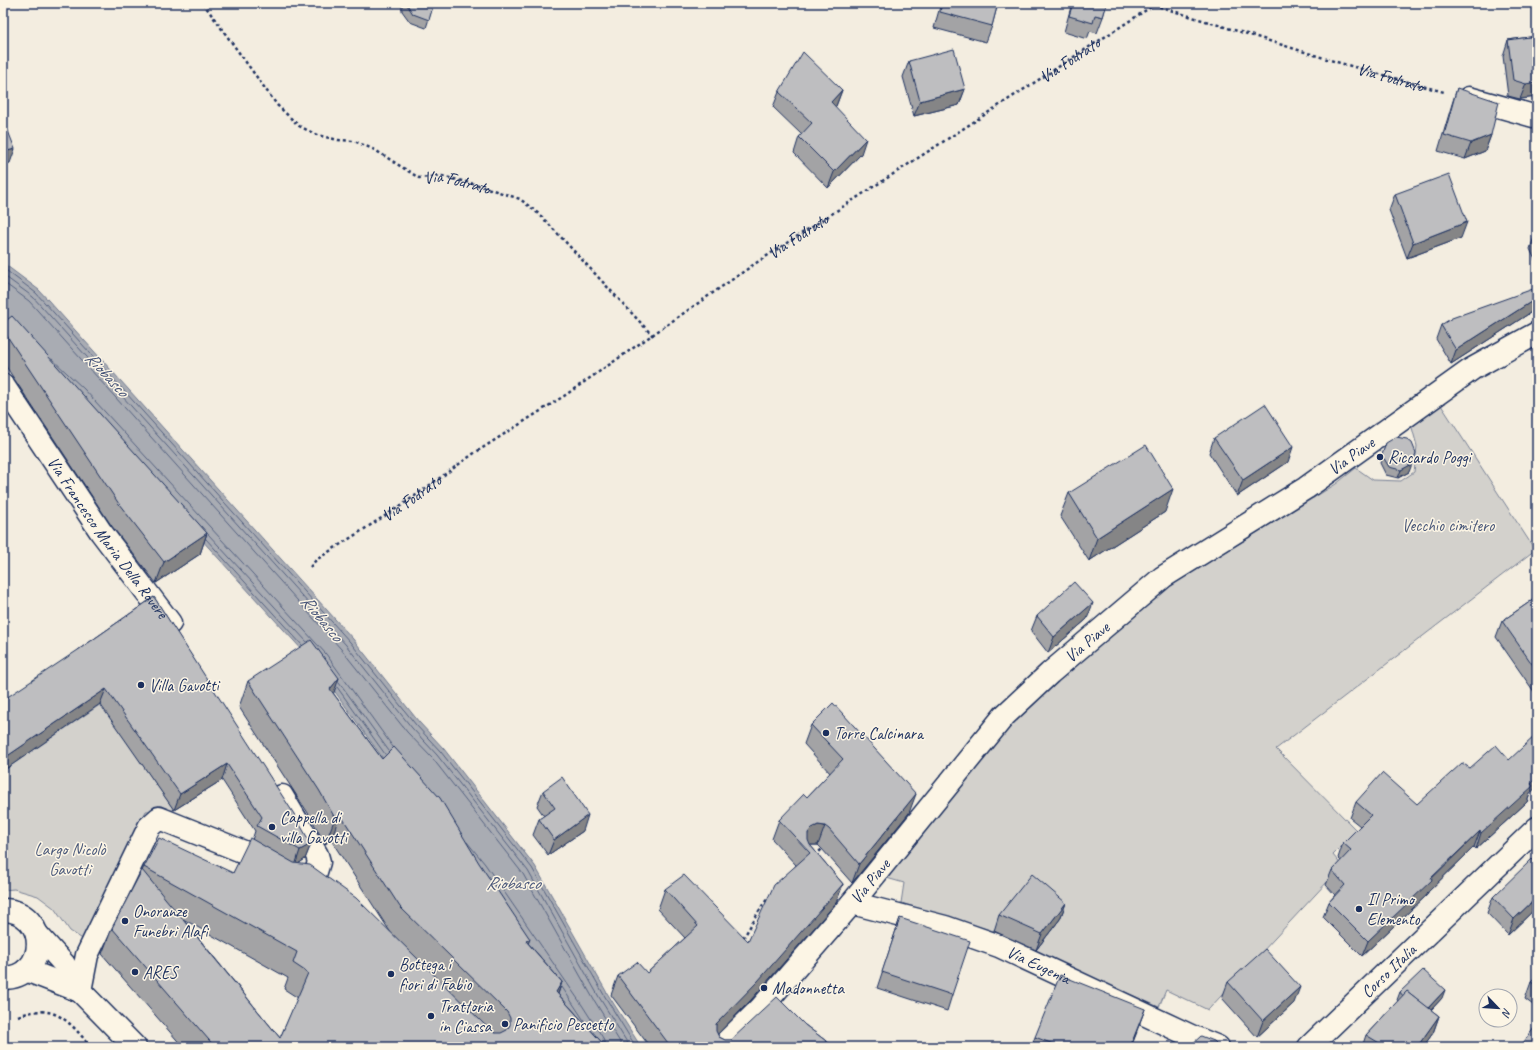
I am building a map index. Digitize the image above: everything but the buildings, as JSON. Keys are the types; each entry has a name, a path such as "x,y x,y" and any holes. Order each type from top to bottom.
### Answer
{"street":[{"path":"1469,98 1537,117"},
{"name":"Via Piave","path":"721,1047 760,1009 852,903 1004,716 1050,673 1163,577 1306,488 1472,369 1537,333"},
{"name":"Via Francesco Maria Della Rovere","path":"3,385 101,532 161,609 183,643"},
{"path":"80,991 87,955 149,827 159,818 244,852 291,878 306,879 315,875 319,862 317,855 300,823 269,776"},
{"name":"Corso Italia","path":"1309,1047 1537,828"},
{"path":"819,852 852,903"},
{"path":"315,875 332,892"},
{"name":"Via Eugenia","path":"852,903 945,928 999,946 1185,1034 1218,1047"},
{"path":"3,910 16,911 27,918 37,934 64,964 80,991 135,1047"},
{"path":"3,978 14,977 26,970 31,965 37,953 37,934"},
{"path":"26,970 80,991"}],"path":[{"name":"Via Fodrato","path":"203,3 277,105 299,126 317,135 338,140 354,141 375,150 419,178 442,176 478,184 520,199 540,215 559,234 653,336"},
{"name":"Via Fodrato","path":"310,567 316,560 405,503 473,454 564,396 653,336 756,263 1154,5 1340,63 1469,98"},
{"path":"740,942 755,921 764,902 774,892"},
{"path":"18,1016 31,1011 50,1011 64,1018 90,1047"}],"green space":[{"name":"Vecchio cimitero","path":"1439,402 1535,550 1276,749 1357,831 1333,855 1342,866 1208,1010 1166,990 1159,1007 1034,952 1060,919 1026,890 993,931 901,903 904,883 883,877 1011,722 1154,596 1336,484 1356,468 1373,480 1401,481 1414,472 1417,446 1411,424"},
{"name":"Largo Nicolò Gavotti","path":"101,704 174,810 146,811 84,940 70,931 54,908 38,896 14,889 3,890 3,771"}],"water":[{"name":"Riobasco","path":"3,263 39,290 353,639 419,722 444,749 535,866 607,993 641,1047 591,1047 315,664 73,399 3,335"}],"place":[{"name":"Riccardo Poggi","path":"1380,457"},
{"name":"Villa Gavotti","path":"141,685"},
{"name":"Torre Calcinara","path":"826,733"},
{"name":"Cappella di villa Gavotti","path":"272,827"},
{"name":"Il Primo Elemento","path":"1359,909"},
{"name":"Onoranze Funebri Alafi","path":"125,921"},
{"name":"ARES","path":"135,972"},
{"name":"Bottega i fiori di Fabio","path":"391,974"},
{"name":"Madonnetta","path":"764,988"},
{"name":"Trattoria in Ciassa","path":"431,1016"},
{"name":"Panificio Pescetto","path":"505,1024"}]}
